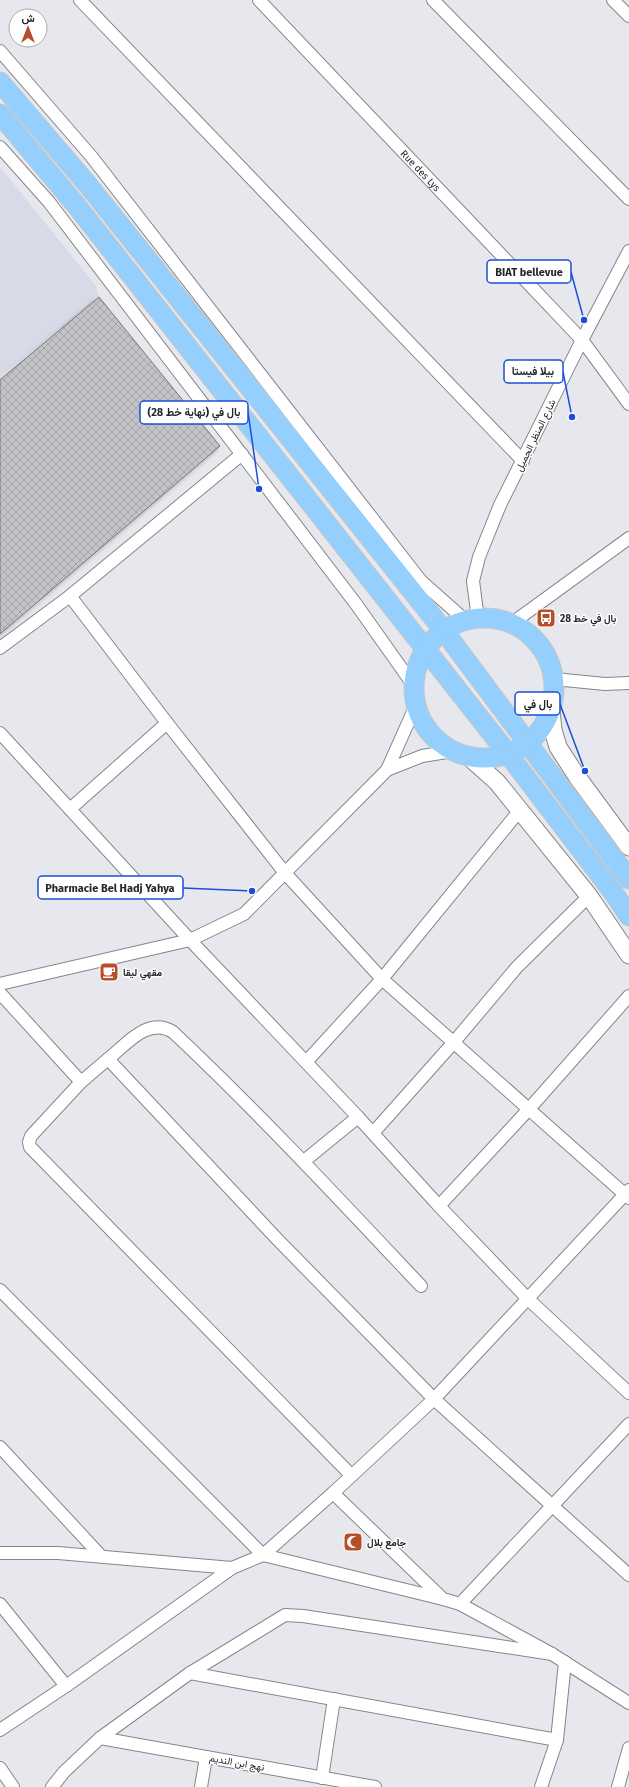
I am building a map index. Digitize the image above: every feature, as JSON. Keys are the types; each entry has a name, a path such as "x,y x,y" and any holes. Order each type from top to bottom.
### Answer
{"main road":[{"path":"0,82 93,191 444,631 629,879"},
{"path":"0,114 76,205 508,754 613,892 629,916"},
{"path":"461,754 489,758 508,754 528,743 542,728 551,710 554,694 554,679 546,656 532,637 511,624 494,619 472,620 444,631 426,650 417,667 414,686 416,705 424,724 436,739 461,754 497,782 588,896 629,955"},
{"path":"551,710 553,730 558,747 578,778 628,845"}],"street":[{"path":"80,0 523,461"},
{"name":"Rue des Lys","path":"259,0 582,340 629,404"},
{"path":"433,0 629,199"},
{"path":"613,0 629,16"},
{"path":"0,51 91,156 421,581 472,620"},
{"path":"0,147 49,202 356,604 414,686"},
{"name":"شارع المنظر الجميل","path":"472,620 474,581 479,557 500,505 582,340 629,251"},
{"path":"0,648 70,596 242,454"},
{"path":"511,624 629,538"},
{"path":"0,1730 66,1686 232,1568 263,1555 333,1493 434,1399 527,1298 628,1194 529,1109 382,978 285,873 167,723 70,596"},
{"path":"554,679 605,684 629,683"},
{"path":"0,984 190,940 244,914 387,770 416,705"},
{"path":"70,809 167,723"},
{"path":"0,733 190,940 307,1061 438,1206 527,1298 629,1392"},
{"path":"387,770 422,756 461,754"},
{"path":"307,1061 382,978 520,810"},
{"path":"373,1133 517,968 588,896"},
{"path":"0,993 81,1082"},
{"path":"438,1206 529,1109 629,996"},
{"path":"351,1475 30,1147 29,1142 31,1136 81,1082 140,1032 148,1028 167,1028 222,1078 304,1161 421,1286"},
{"path":"108,1059 278,1240 434,1399 629,1575"},
{"path":"304,1161 358,1117"},
{"path":"3,1298 263,1555 460,1604 552,1654 629,1703"},
{"path":"460,1604 629,1424"},
{"path":"0,1447 100,1556"},
{"path":"333,1493 443,1599"},
{"path":"0,1553 58,1553 232,1568"},
{"path":"0,1604 66,1686"},
{"path":"52,1787 64,1772 100,1738 190,1672 280,1617 290,1614 552,1654"},
{"path":"546,1786 557,1740 565,1662"},
{"path":"190,1672 557,1740"},
{"path":"322,1778 334,1699"},
{"name":"نهج ابن النديم","path":"100,1738 375,1787"},
{"path":"618,1787 629,1748"},
{"path":"201,1787 206,1757"},
{"path":"0,1768 13,1787"}],"shaded area":[{"path":"0,167 96,286 99,297 0,376"}],"building":[{"path":"99,297 220,446 0,634 0,380"}],"place":[{"name":"BIAT bellevue","path":"584,320"},
{"name":"بيلا فيستا","path":"572,417"},
{"name":"بال في (نهاية خط 28)","path":"259,489"},
{"name":"بال في خط 28","path":"546,618"},
{"name":"بال في","path":"585,771"},
{"name":"Pharmacie Bel Hadj Yahya","path":"252,891"},
{"name":"مقهي ليقا","path":"109,972"},
{"name":"جامع بلال","path":"353,1542"}]}
